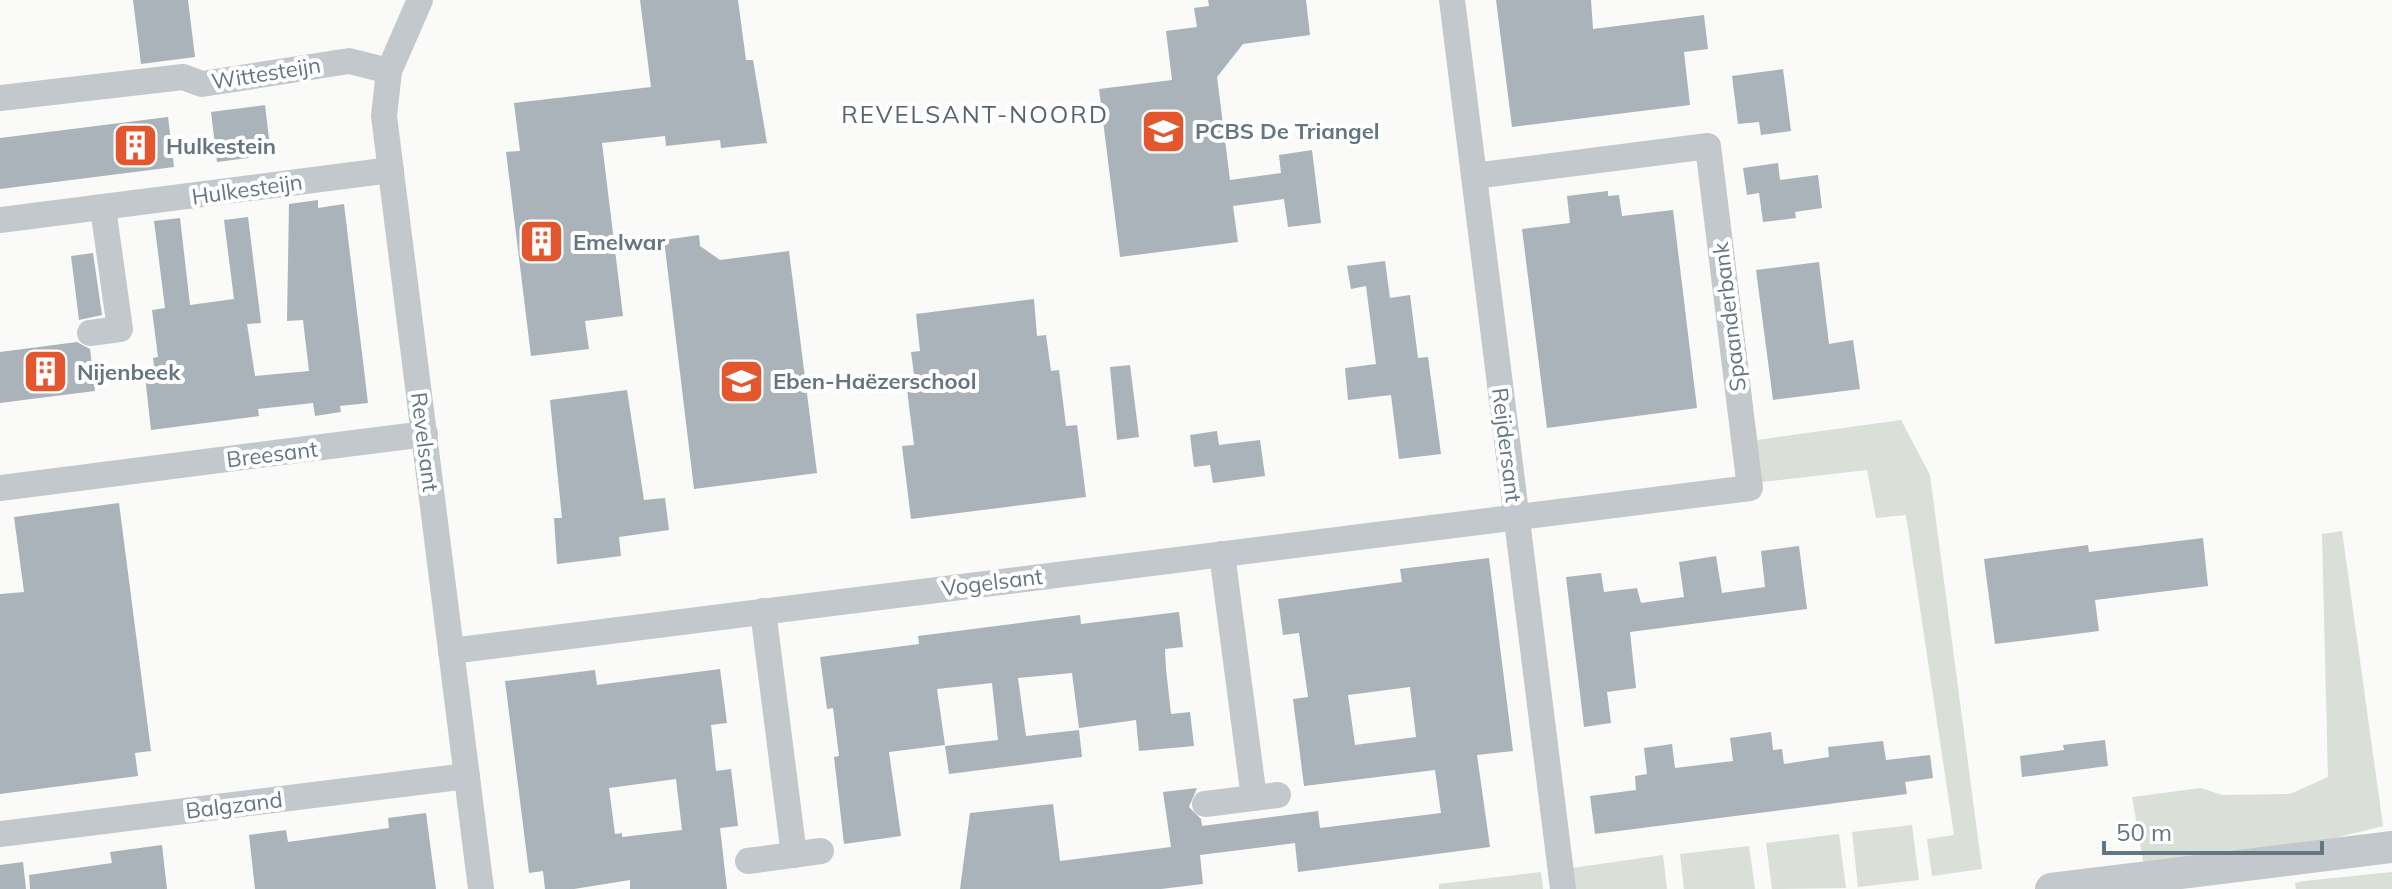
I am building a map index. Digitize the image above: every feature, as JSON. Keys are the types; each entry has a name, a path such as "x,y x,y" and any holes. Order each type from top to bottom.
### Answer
{"street":[{"name":"Revelsant","path":"420,0 389,71 384,101 481,889"},
{"name":"Reijdersant","path":"1452,0 1563,889"},
{"name":"Wittesteijn","path":"0,98 183,77 202,84 349,61 389,71"},
{"name":"Spaanderbank","path":"1474,176 1708,146 1714,189 1750,488 1517,517"},
{"name":"Hulkesteijn","path":"0,220 391,170"},
{"path":"90,333 120,329 103,208"},
{"name":"Breesant","path":"0,488 425,434"},
{"name":"Vogelsant","path":"451,651 1517,517"},
{"path":"1205,804 1266,797 1222,554"},
{"path":"763,611 794,855"},
{"name":"Balgzand","path":"0,834 467,776"},
{"path":"2051,889 2392,847"},
{"path":"748,861 821,851"}],"shaded area":[{"path":"1901,420 1930,475 1982,869 1932,876 1927,839 1954,835 1906,515 1876,518 1867,470 1762,482 1757,440"},
{"path":"2342,531 2383,826 2299,847 2144,866 2132,797 2201,788 2222,795 2290,794 2328,777 2322,534"},
{"path":"1912,825 1919,880 1858,887 1852,832"},
{"path":"1839,834 1846,888 1772,889 1766,843"},
{"path":"1749,846 1755,889 1684,889 1680,854"},
{"path":"1663,855 1667,889 1574,889 1572,868"},
{"path":"1541,872 1543,889 1439,889 1439,884"},
{"path":"2392,872 2392,889 2296,889 2295,883 2304,881"}],"building":[{"path":"133,0 188,0 195,57 141,64"},
{"path":"640,0 738,0 746,60 753,60 767,143 721,148 720,140 666,146 665,136 602,143 623,316 585,321 589,349 531,356 506,152 520,151 514,103 651,87"},
{"name":"PCBS De Triangel","path":"1208,0 1306,0 1310,35 1243,44 1217,77 1230,180 1281,173 1279,155 1312,150 1321,223 1288,227 1284,199 1233,206 1238,242 1120,257 1099,89 1172,80 1166,31 1197,27 1194,8 1209,6"},
{"path":"1496,0 1591,0 1593,29 1704,15 1708,49 1684,52 1690,105 1512,127"},
{"path":"1783,69 1791,131 1761,135 1759,122 1738,124 1732,76"},
{"path":"265,105 271,155 217,162 211,112"},
{"name":"Hulkestein","path":"168,117 174,167 0,189 0,138"},
{"path":"1778,163 1780,180 1818,175 1822,208 1795,212 1796,218 1763,222 1759,193 1747,195 1743,168"},
{"path":"1608,191 1608,196 1619,195 1622,216 1673,210 1697,408 1547,428 1522,229 1570,223 1567,196"},
{"path":"318,200 318,208 344,204 368,403 340,406 341,412 315,416 313,403 258,409 259,416 151,430 145,376 155,375 153,358 158,357 152,310 165,308 154,221 180,218 190,305 234,299 224,220 248,217 261,323 247,324 255,376 309,371 303,320 287,321 289,204"},
{"path":"699,235 700,246 720,260 789,251 817,473 694,489 664,240"},
{"path":"93,253 102,315 79,320 71,256"},
{"path":"1385,261 1390,298 1410,295 1418,358 1428,357 1441,454 1399,459 1391,395 1348,400 1345,368 1376,364 1366,286 1351,289 1347,266"},
{"path":"1819,262 1829,344 1853,340 1860,389 1773,400 1756,270"},
{"path":"1034,299 1037,336 1046,335 1051,371 1059,370 1066,426 1077,425 1086,497 911,519 902,446 914,445 907,390 916,389 911,352 920,351 916,314"},
{"name":"Nijenbeek","path":"77,342 90,349 95,391 0,403 0,352"},
{"path":"1130,365 1139,437 1117,440 1110,367"},
{"path":"627,390 644,500 665,498 669,530 619,537 621,556 557,564 554,518 562,518 550,400"},
{"path":"1217,431 1219,445 1260,440 1265,476 1213,483 1210,465 1194,467 1190,435"},
{"path":"119,503 151,751 135,753 138,776 0,794 0,594 24,592 14,517"},
{"path":"2203,538 2208,586 2095,600 2099,631 1995,644 1984,559 2088,545 2089,552"},
{"path":"1799,546 1807,609 1630,632 1636,688 1607,692 1611,723 1584,727 1566,577 1601,573 1604,592 1637,588 1641,603 1684,597 1679,562 1716,556 1722,593 1765,587 1761,551"},
{"path":"1489,558 1513,751 1477,755 1490,847 1298,872 1295,843 1200,855 1203,884 1161,889 960,889 970,813 1053,804 1060,861 1171,847 1163,792 1197,788 1189,807 1201,819 1202,826 1318,811 1320,828 1441,813 1435,770 1304,786 1293,699 1308,697 1299,633 1283,635 1278,599 1402,582 1400,569","holes":["1410,687 1416,737 1355,745 1348,695"]},
{"path":"1179,612 1183,647 1165,649 1171,714 1190,712 1194,746 1139,751 1136,720 1079,728 1072,673 1018,678 1026,736 1079,730 1082,757 949,774 945,746 998,740 992,683 937,689 945,745 889,752 901,836 844,844 834,757 839,756 833,708 827,709 820,657 919,644 918,636 1080,615 1081,624"},
{"path":"720,669 727,723 711,725 716,771 731,769 738,826 720,828 727,889 630,889 630,880 574,889 545,889 543,871 529,873 505,681 595,670 597,685","holes":["676,779 682,830 622,837 622,833 615,834 609,788"]},
{"path":"1771,732 1773,750 1782,749 1784,764 1829,757 1828,747 1883,741 1886,760 1930,755 1933,778 1905,782 1907,794 1595,834 1590,796 1636,790 1635,776 1647,774 1644,748 1672,744 1675,768 1733,761 1730,738"},
{"path":"2105,740 2108,766 2022,777 2020,756 2064,750 2063,745"},
{"path":"426,813 436,889 255,889 249,835 286,830 288,842 389,828 388,818"},
{"path":"162,845 167,889 30,889 29,875 112,863 110,852"},
{"path":"23,862 26,889 0,889 0,865"}],"place":[{"name":"PCBS De Triangel","path":"1164,131"},
{"name":"Hulkestein","path":"135,146"},
{"name":"Emelwar","path":"542,242"},
{"name":"Nijenbeek","path":"46,372"},
{"name":"Eben-Haëzerschool","path":"742,381"}],"district":[{"name":"REVELSANT-NOORD","path":"975,114"}]}
